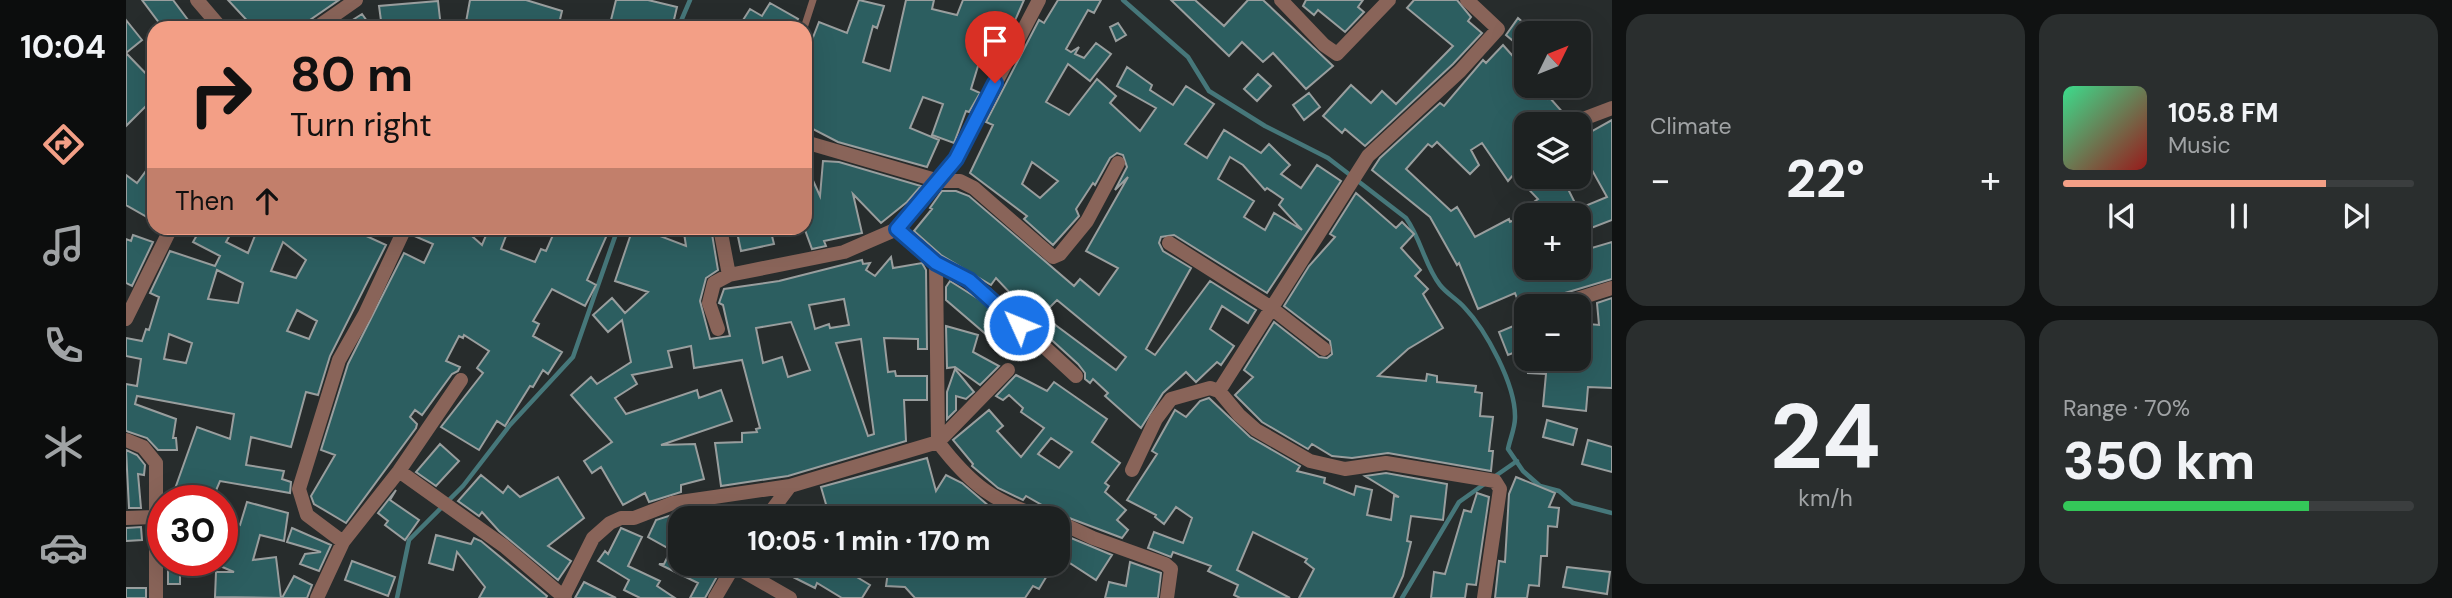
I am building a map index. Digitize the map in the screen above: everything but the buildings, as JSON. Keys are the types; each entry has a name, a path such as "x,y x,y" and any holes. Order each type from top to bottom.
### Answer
{"street":[{"path":"197,0 215,21"},
{"path":"326,21 356,0"},
{"path":"718,329 709,303 710,292 715,283 729,275 844,252 897,229 956,159 1039,0"},
{"path":"1281,0 1324,45 1337,54 1389,0"},
{"path":"1219,391 1368,156 1460,71 1498,29 1467,0"},
{"path":"1591,116 1612,108"},
{"path":"812,144 939,181 960,181 974,188 1053,257 1059,254 1087,221 1118,163"},
{"path":"897,229 936,263 969,280 1076,376"},
{"path":"126,319 168,235"},
{"path":"343,542 307,515 299,489 339,360 365,314 402,235"},
{"path":"721,235 729,275"},
{"path":"1169,243 1270,307 1324,349"},
{"path":"936,263 938,442 978,488 1012,506"},
{"path":"1591,295 1612,288"},
{"path":"399,471 457,512 564,597 593,538 621,517 634,518 673,503 790,486 938,442 1007,370"},
{"path":"317,598 343,542 399,471 461,380"},
{"path":"1132,470 1156,419 1171,400 1193,391 1219,391"},
{"path":"1219,391 1256,430 1310,461 1345,469 1386,463 1495,481 1500,489 1484,598"},
{"path":"126,440 143,447 156,463 155,485"},
{"path":"775,506 790,486"},
{"path":"126,518 147,517"},
{"path":"1070,527 1165,564 1171,569 1172,577 1167,598"},
{"path":"155,576 156,598"},
{"path":"715,598 728,576"},
{"path":"753,576 790,598"}],"lane":[{"path":"806,21 813,0"}],"waterway":[{"path":"681,21 690,0"},
{"path":"1123,0 1188,57 1209,91 1265,126 1328,158 1406,218 1435,278 1473,317 1505,374 1511,390 1515,422 1508,449 1523,471 1540,486 1559,491 1573,503 1612,513"},
{"path":"397,598 409,540 463,486 510,425 573,357 616,235"},
{"path":"1494,477 1517,461"},
{"path":"1402,598 1459,502 1483,485"}],"route":[{"path":"995,83 956,159 897,229 936,263 969,280 986,293 1019,325"}]}
